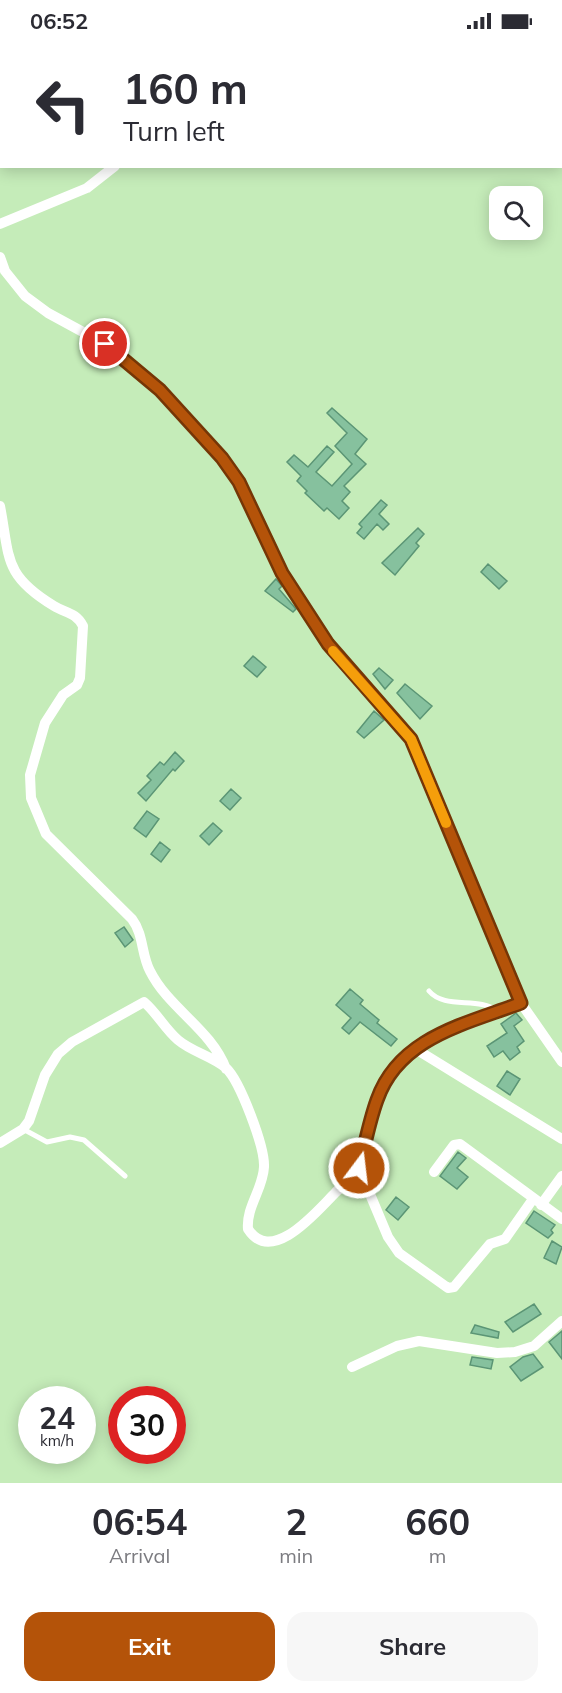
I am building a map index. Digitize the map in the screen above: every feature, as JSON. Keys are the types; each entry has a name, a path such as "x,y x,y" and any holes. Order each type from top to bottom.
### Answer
{"street":[{"path":"0,224 87,188 112,168"},
{"path":"0,257 5,271 25,296 48,313 105,344 160,390 222,458 239,482 282,573 328,644 411,739 521,1003 562,1062"},
{"path":"0,506 11,568 17,577 41,598 74,614 83,626 80,678 52,711 30,775 32,798 46,834 139,929 150,970 160,987 213,1043 253,1121 263,1158 261,1183 247,1219 248,1229 257,1238 275,1241 286,1238 312,1217 359,1168 377,1099 397,1063 414,1048 436,1034 521,1003"},
{"path":"0,1143 22,1129 34,1112 45,1075 58,1054 72,1042 140,1002 146,1003 176,1038 226,1069"},
{"path":"414,1048 562,1139"},
{"path":"434,1172 454,1145 460,1144 562,1218"},
{"path":"359,1168 388,1238 399,1253 448,1288 454,1287 490,1244 505,1239 562,1176"},
{"path":"352,1367 397,1346 419,1341 497,1353 527,1350 562,1321"}],"lane":[{"path":"429,991 438,998 487,1005 498,1012"},
{"path":"22,1129 47,1142 70,1137 84,1140 125,1176"}],"building":[{"path":"332,408 367,439 355,454 366,464 344,486 350,492 342,501 349,508 339,519 327,508 324,511 305,493 307,491 297,481 301,476 287,462 294,455 308,467 327,446 334,452 316,472 332,486 352,464 335,446 347,433 327,413"},
{"path":"381,500 387,505 379,514 389,524 383,530 377,524 364,539 357,533 362,527 359,524"},
{"path":"418,528 424,534 416,543 419,546 395,575 382,563"},
{"path":"488,564 507,581 499,589 481,572"},
{"path":"276,579 282,586 279,589 296,609 293,612 265,591"},
{"path":"253,656 266,667 257,677 244,666"},
{"path":"379,668 393,680 385,689 373,674"},
{"path":"405,684 432,706 420,719 397,693"},
{"path":"374,711 384,720 364,738 357,732"},
{"path":"175,752 184,761 175,771 173,769 146,801 138,793 151,780 147,776 160,762 164,765"},
{"path":"231,789 241,798 230,810 220,801"},
{"path":"147,811 159,819 146,837 134,828"},
{"path":"213,823 222,831 209,845 200,836"},
{"path":"160,842 170,850 161,862 151,854"},
{"path":"124,927 133,940 125,947 115,933"},
{"path":"350,989 363,1000 360,1004 379,1020 377,1023 397,1039 391,1046 360,1022 349,1034 342,1028 351,1018 336,1005"},
{"path":"516,1013 522,1020 514,1026 524,1041 517,1047 520,1052 510,1060 503,1051 494,1057 487,1046 507,1033 501,1024"},
{"path":"507,1071 520,1079 510,1095 497,1086"},
{"path":"458,1152 466,1158 457,1168 468,1177 457,1189 440,1176"},
{"path":"396,1197 409,1207 398,1220 386,1210"},
{"path":"534,1211 555,1225 551,1230 553,1233 548,1238 526,1223"},
{"path":"552,1241 562,1247 556,1264 544,1258"},
{"path":"534,1304 541,1314 513,1332 505,1322"},
{"path":"475,1325 499,1332 498,1338 471,1333"},
{"path":"562,1331 562,1359 549,1342"},
{"path":"533,1354 543,1367 521,1381 510,1367 523,1357"},
{"path":"472,1357 493,1360 491,1369 470,1365"}],"slow traffic":[{"path":"333,651 411,739 446,823"}],"route":[{"path":"105,344 160,390 222,458 239,482 282,573 328,644 411,739 521,1003 436,1034 414,1048 397,1063 377,1099 359,1168"}]}
